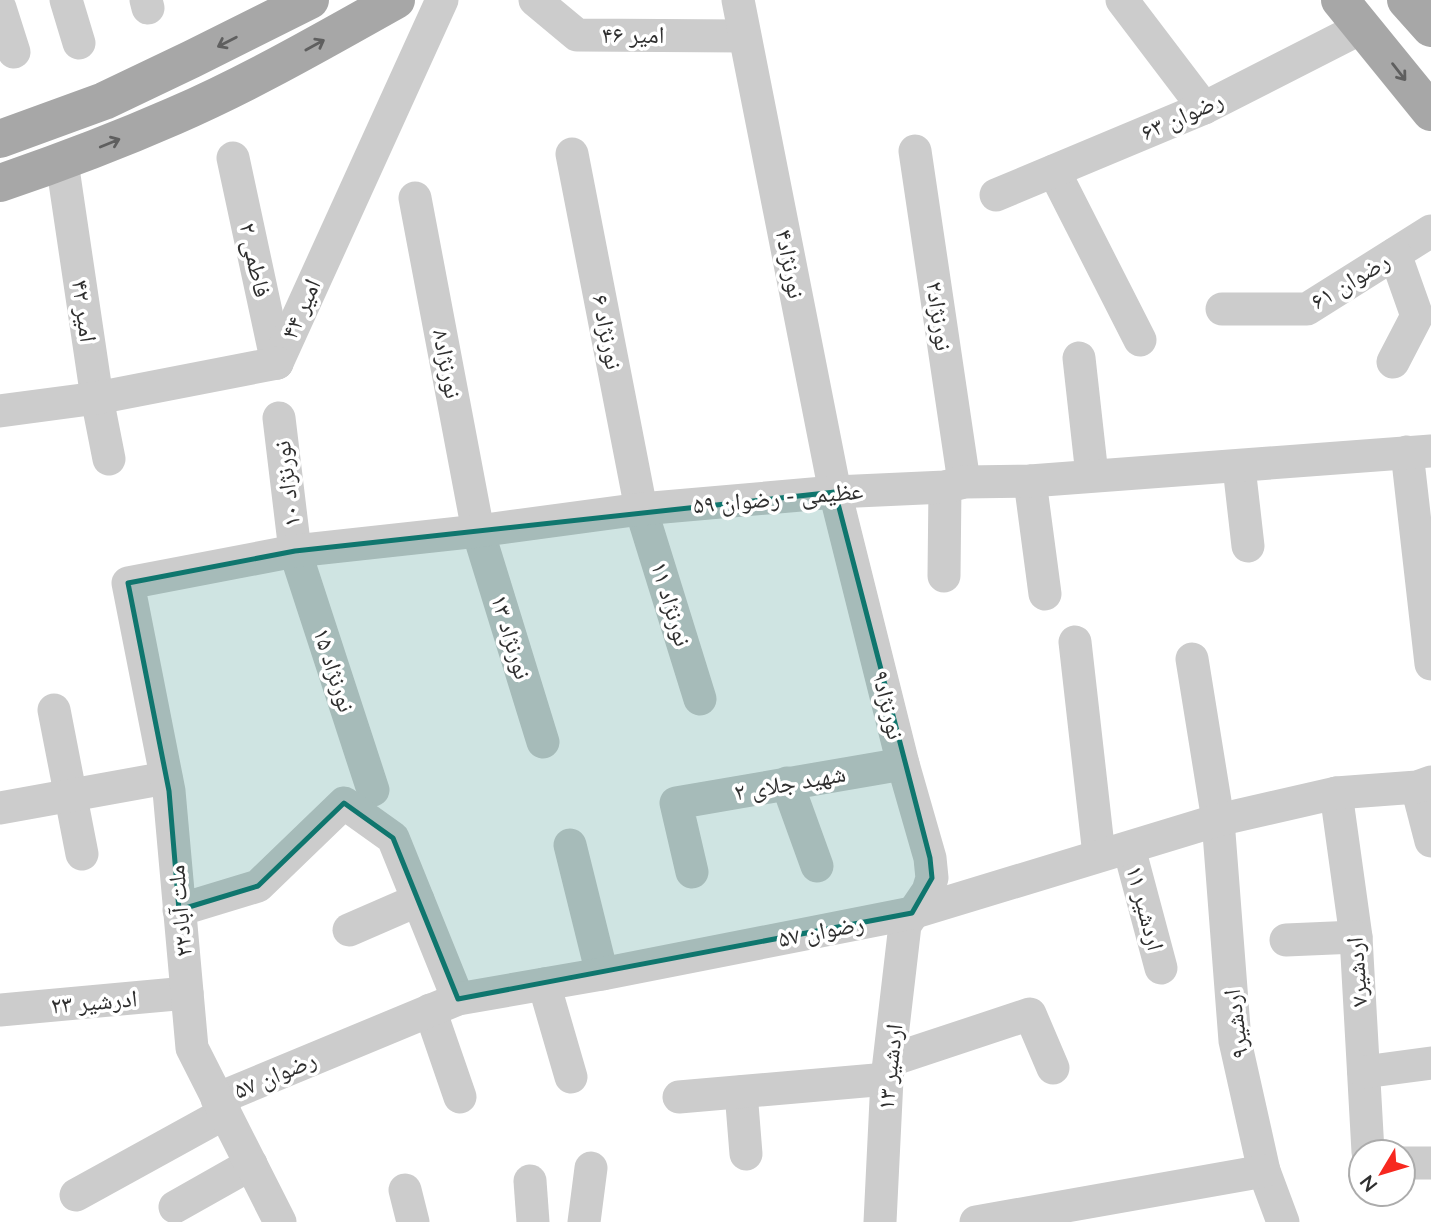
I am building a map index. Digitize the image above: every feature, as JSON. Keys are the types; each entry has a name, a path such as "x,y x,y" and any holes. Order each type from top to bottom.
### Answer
{"main road":[{"path":"0,139 104,101 310,0"},
{"path":"0,183 62,162 176,116 307,50 396,0"},
{"path":"1406,0 1431,28"},
{"path":"1352,13 1431,113"}],"street":[{"path":"66,0 79,43"},
{"name":"امیر ۴۴","path":"0,411 97,398 276,363 442,0"},
{"name":"امیر ۴۶","path":"535,0 577,35 744,36"},
{"name":"نورنژاد۴","path":"738,0 835,492"},
{"path":"1122,0 1204,108"},
{"path":"0,8 14,52"},
{"name":"رضوان ۶۳","path":"996,195 1204,108 1352,13"},
{"name":"نورنژاد۲","path":"915,151 954,484 944,576"},
{"name":"نورنژاد ۶","path":"572,154 641,509"},
{"name":"فاطمی ۲","path":"233,158 276,363"},
{"name":"امیر ۴۲","path":"62,162 97,398 109,459"},
{"path":"1054,171 1140,340"},
{"name":"نورنژاد۸","path":"415,198 478,531"},
{"name":"رضوان ۶۱","path":"1222,309 1307,309 1431,231"},
{"path":"1393,362 1416,316 1395,254"},
{"path":"1079,358 1093,475"},
{"name":"نورنژاد ۱۰","path":"279,418 295,551"},
{"path":"1419,452 1431,664"},
{"name":"عظیمی - رضوان ۵۹","path":"128,583 295,551 478,531 641,509 835,492 1239,467 1419,452"},
{"path":"1239,467 1248,546"},
{"path":"1030,481 1045,594"},
{"name":"نورنژاد۹","path":"835,492 903,764 930,858 932,878 928,891 912,913"},
{"name":"نورنژاد ۱۱","path":"641,509 701,699"},
{"name":"نورنژاد ۱۳","path":"478,531 543,742"},
{"name":"نورنژاد ۱۵","path":"295,551 373,790"},
{"name":"ملت آباد۲۲","path":"128,583 166,778 192,1048 280,1222"},
{"name":"اردشیر ۱۱","path":"1075,642 1114,852 1161,968"},
{"name":"اردشیر۹","path":"1192,659 1218,820 1235,1041 1264,1171 1283,1222"},
{"path":"54,710 82,853"},
{"name":"شهید جلای ۲","path":"692,872 676,803 903,764"},
{"path":"0,808 166,778"},
{"path":"787,783 817,866"},
{"path":"1424,785 1431,841"},
{"name":"رضوان ۵۷","path":"76,1195 221,1106 444,1004 912,913 1218,820 1336,793 1424,785"},
{"name":"اردشیر۷","path":"1336,793 1356,937 1367,1138"},
{"path":"179,910 258,886 344,803 393,838 418,900 444,1004 460,1097"},
{"path":"570,845 602,974"},
{"path":"349,930 418,900"},
{"name":"اردشیر ۱۳","path":"880,1222 889,1070 905,925 912,913"},
{"path":"1286,940 1356,937"},
{"path":"544,984 571,1077"},
{"name":"ادرشیر ۲۳","path":"0,1010 187,993"},
{"path":"679,1097 741,1092 889,1070 1030,1014 1053,1068"},
{"path":"1364,1072 1431,1063"},
{"path":"741,1092 746,1154"},
{"path":"175,1207 251,1164"},
{"path":"584,1222 591,1168"},
{"path":"976,1222 1264,1171"},
{"path":"530,1181 533,1222"},
{"path":"405,1190 413,1222"}],"highlighted area":[{"path":"835,492 930,858 932,878 912,913 458,999 393,838 344,803 258,886 179,910 169,791 128,583 295,551"}]}
